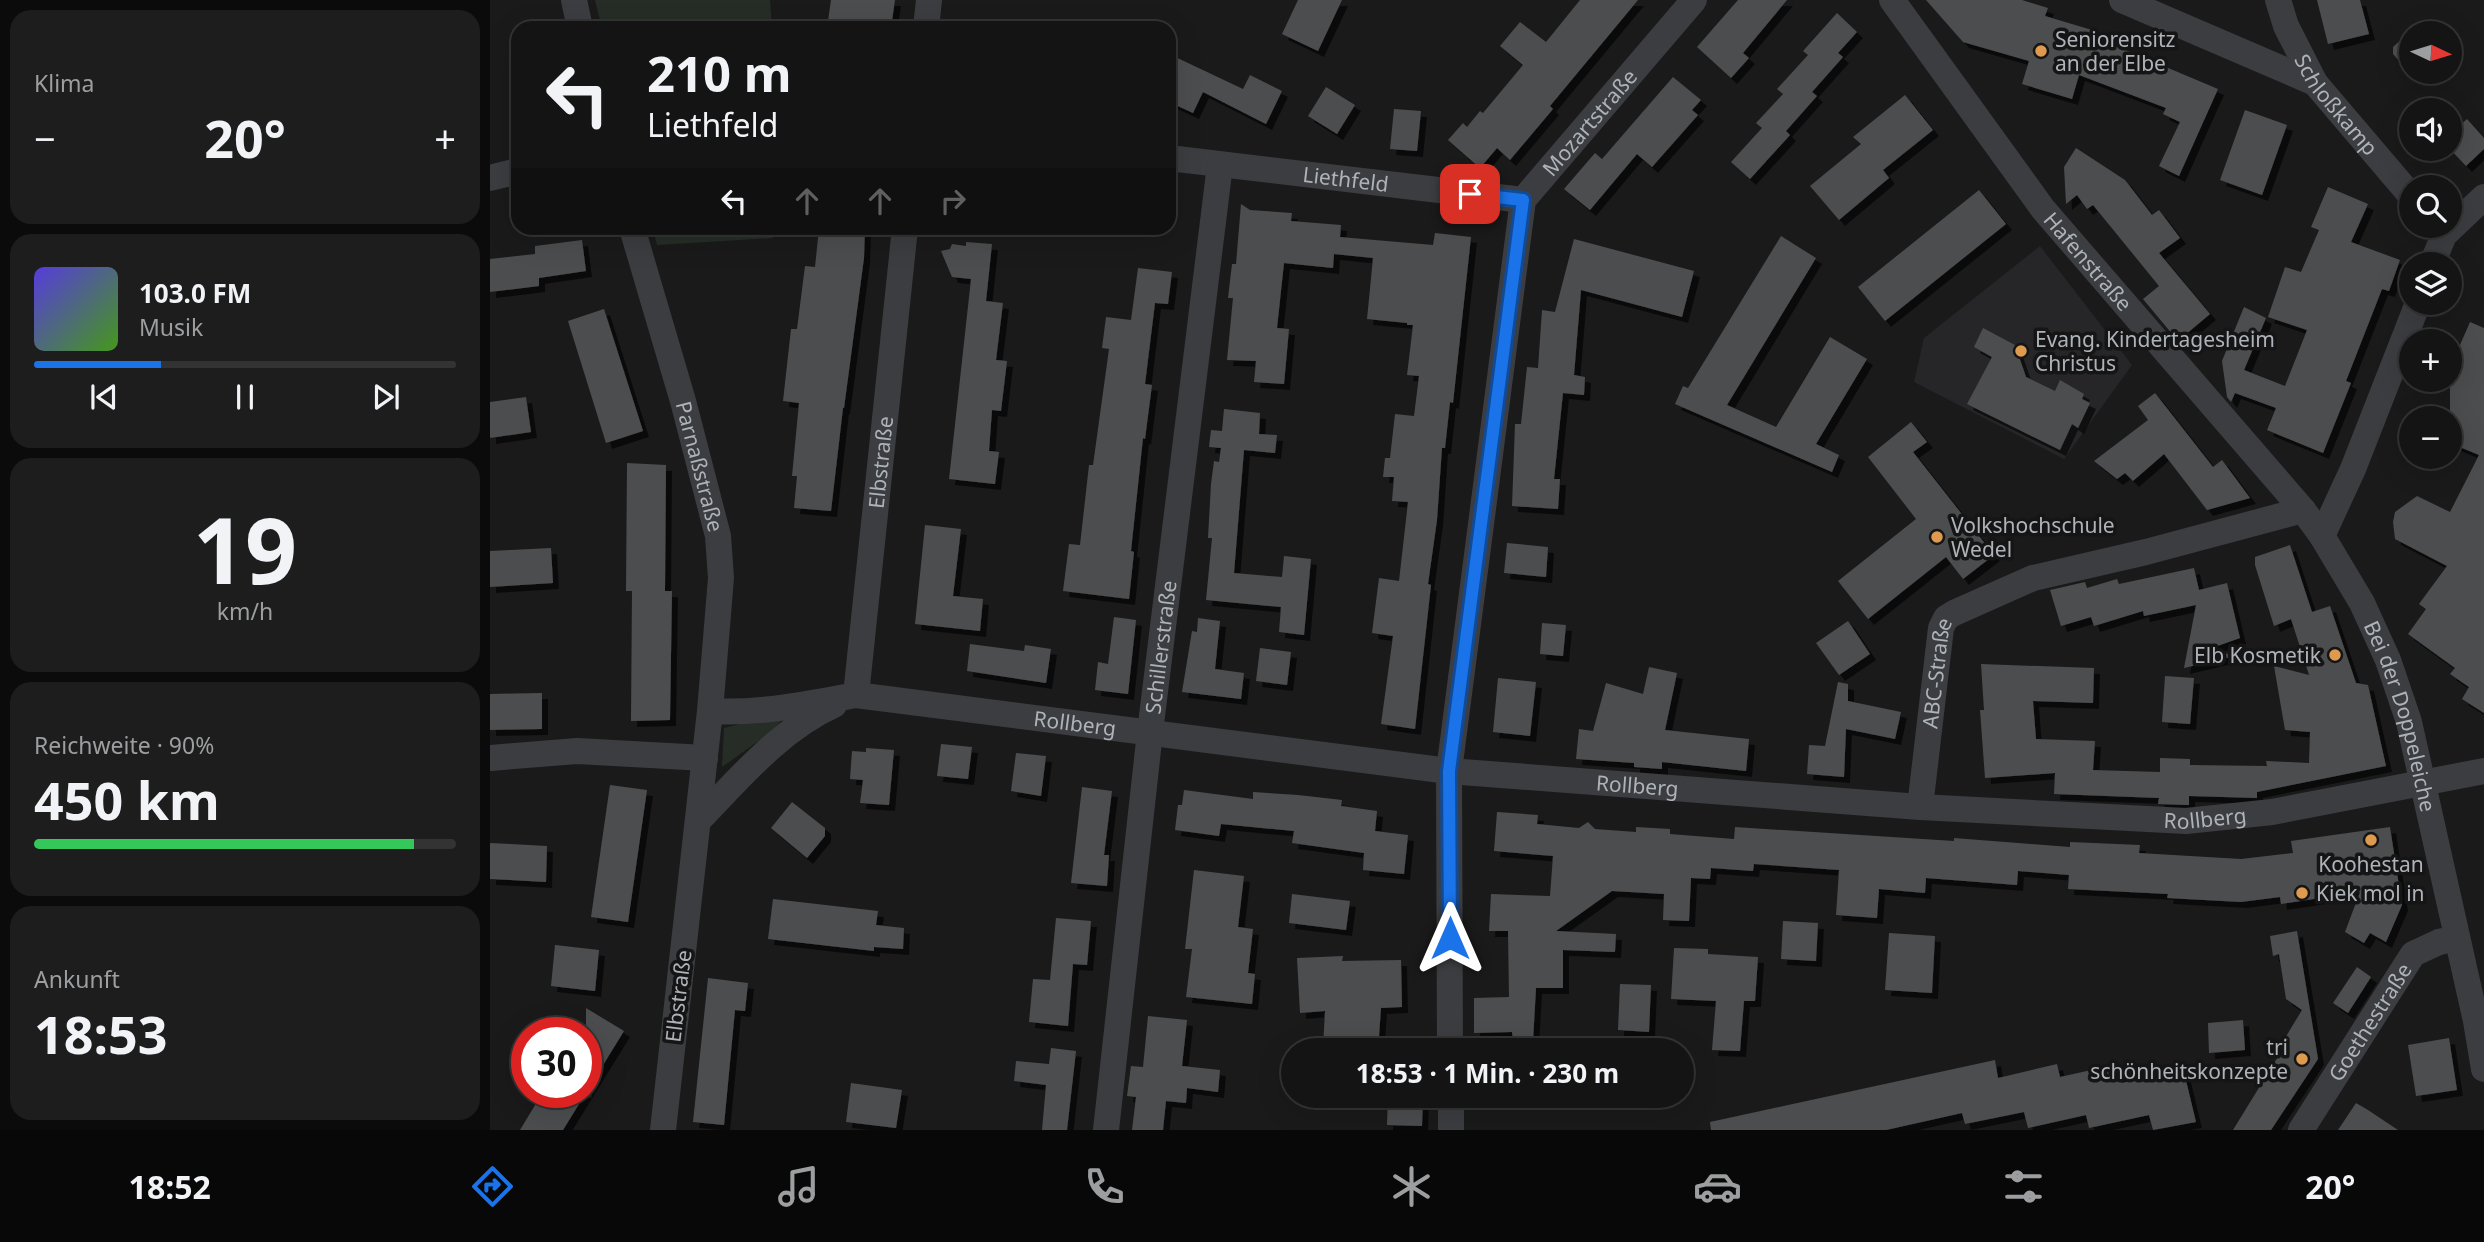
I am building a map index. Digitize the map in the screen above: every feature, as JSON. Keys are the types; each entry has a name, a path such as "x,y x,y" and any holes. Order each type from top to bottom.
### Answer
{"street":[{"path":"574,0 578,21"},
{"path":"927,21 929,0"},
{"name":"Mozartstraße","path":"1523,200 1694,0"},
{"name":"Hafenstraße","path":"1892,0 2043,209 2303,510"},
{"path":"2122,0 2315,83"},
{"name":"Schloßkamp","path":"2278,0 2286,26 2315,83 2399,182"},
{"name":"Liethfeld","path":"1176,159 1523,200"},
{"name":"Schillerstraße","path":"1106,1130 1150,732 1220,165"},
{"path":"490,178 511,173"},
{"path":"2462,214 2484,197"},
{"path":"1450,1038 1449,771 1523,200"},
{"name":"Parnaßstraße","path":"634,235 683,401 718,536 721,578 710,711"},
{"name":"Elbstraße","path":"856,695 904,235"},
{"path":"2322,536 2353,470 2413,315"},
{"name":"Bei der Doppeleiche","path":"2303,510 2322,536 2362,603 2388,660 2409,722 2457,937 2480,1022 2484,1069"},
{"name":"ABC-Straße","path":"1920,807 1941,628 1946,618 2033,578 2146,552 2303,510"},
{"path":"710,711 743,713 771,710 856,695"},
{"path":"698,821 752,764 815,713 856,695"},
{"name":"Rollberg","path":"856,695 1449,771 1920,807 2186,821 2272,812 2484,771"},
{"name":"Elbstraße","path":"663,1130 710,711"},
{"path":"490,758 577,751 705,758"},
{"name":"Goethestraße","path":"2301,1130 2413,954 2457,937"},
{"path":"1451,1108 1451,1130"}],"shaded area":[{"path":"595,0 770,0 772,21 600,21"},
{"path":"655,235 773,235 773,238 657,245"},
{"name":"Evang. Kindertagesheim Christus","path":"2040,246 2132,365 2064,459 1914,382 1924,338"},
{"path":"784,716 774,730 722,767 724,728 763,718"}],"building":[{"path":"831,0 895,0 892,21 828,21"},
{"path":"1298,0 1342,0 1318,51 1282,34"},
{"path":"1580,0 1638,0 1550,106 1553,109 1510,160 1497,148 1480,168 1448,140 1463,123 1467,127 1480,111 1483,113 1523,65 1500,46 1520,22 1546,42"},
{"path":"1738,0 1787,0 1743,53 1749,58 1731,78 1697,47"},
{"path":"1926,0 2022,0 2048,8 2045,16 2092,30 2090,35 2218,89 2179,176 2159,166 2180,122 2163,114 2166,108 2079,75 2072,99 2022,84 2029,61 1963,42"},
{"path":"2317,0 2360,0 2369,34 2328,44"},
{"path":"1837,13 1857,32 1838,53 1843,57 1812,92 1817,96 1786,131 1790,135 1750,179 1731,162 1762,128 1756,123 1783,94 1777,89 1808,55 1803,51"},
{"path":"2399,42 2399,61 2393,54 2393,47"},
{"path":"1176,57 1243,89 1250,75 1282,91 1266,124 1203,92 1193,113 1176,105"},
{"path":"1673,77 1701,100 1692,110 1698,115 1652,167 1637,154 1590,210 1564,189 1595,153 1602,159"},
{"path":"1326,87 1355,105 1337,134 1308,116"},
{"path":"1905,95 1933,130 1883,170 1889,178 1839,220 1810,186 1861,144 1853,137"},
{"path":"1394,109 1421,111 1417,151 1390,149"},
{"path":"2245,110 2287,125 2262,195 2220,180"},
{"path":"2467,119 2484,138 2484,149 2466,166 2461,161 2462,123"},
{"path":"2076,148 2125,180 2152,215 2159,210 2180,238 2159,253 2210,314 2178,341 2143,299 2159,286 2093,205 2087,209 2077,195 2066,204 2064,167"},
{"path":"2328,187 2368,204 2351,242 2399,260 2389,291 2382,289 2346,381 2351,383 2323,453 2267,430 2276,408 2235,393 2231,402 2227,397 2222,361 2244,307 2266,318 2244,370 2285,386 2307,330 2268,317 2285,267 2301,272 2319,230 2311,227"},
{"path":"1979,190 2006,224 1885,321 1858,287"},
{"path":"1241,204 1250,210 1292,213 1291,221 1341,225 1340,237 1433,245 1435,233 1471,237 1453,403 1450,402 1445,448 1442,448 1437,520 1428,584 1431,585 1415,729 1381,724 1393,636 1372,633 1379,578 1399,581 1408,502 1392,501 1394,477 1383,477 1385,458 1390,458 1395,414 1414,416 1419,376 1407,375 1413,325 1367,319 1373,258 1334,254 1333,268 1284,263 1277,328 1289,329 1284,384 1254,382 1256,361 1227,360 1233,298 1228,298 1232,264 1236,264"},
{"path":"818,235 865,235 831,511 794,508 797,476 792,476 799,403 783,401 791,329 797,329 805,266 815,267"},
{"path":"1781,236 1816,258 1727,405 1776,427 1830,337 1867,359 1816,444 1839,455 1832,472 1675,404 1683,386 1688,388"},
{"path":"1574,239 1694,271 1682,317 1581,290 1574,375 1585,377 1584,395 1563,393 1554,479 1560,479 1558,509 1512,506 1515,424 1521,424 1527,367 1538,368 1542,310 1555,312"},
{"path":"582,240 586,271 539,278 539,286 490,292 490,259 535,254 535,246"},
{"path":"966,242 992,244 986,301 1003,303 996,360 1007,361 1001,411 992,410 989,451 999,452 995,484 949,479 971,279 952,277 941,251 950,249 952,244 966,246"},
{"path":"1138,268 1172,272 1168,304 1155,303 1145,384 1152,385 1145,439 1143,438 1131,551 1134,552 1129,599 1063,591 1069,544 1080,545 1089,465 1093,465 1109,349 1102,348 1106,317 1131,320"},
{"path":"604,309 643,431 606,443 568,321"},
{"path":"2470,322 2484,328 2484,713 2462,699 2469,687 2450,674 2455,668 2408,634 2426,609 2419,604 2447,566 2395,539 2393,522 2395,512 2417,496 2450,512 2479,455 2462,448 2462,406 2450,406 2450,392 2462,392 2462,340"},
{"path":"1983,328 2015,345 2026,377 2055,391 2060,380 2084,394 2082,399 2090,403 2078,428 2072,424 2060,450 1967,404 1992,357 1974,347"},
{"path":"2155,393 2213,467 2222,460 2250,498 2207,510 2164,454 2133,481 2125,473 2117,479 2094,461 2148,420 2138,406"},
{"path":"526,397 531,432 490,438 490,402"},
{"path":"1224,409 1260,413 1259,434 1277,435 1275,453 1244,450 1234,573 1282,577 1284,556 1311,559 1304,635 1279,632 1281,607 1206,600 1212,538 1208,538 1211,484 1214,461 1219,462 1221,448 1209,447 1211,430 1222,431"},
{"name":"Volkshochschule Wedel","path":"1911,422 1927,442 1913,452 1994,555 1963,579 1946,557 1868,619 1838,581 1916,519 1868,457"},
{"path":"627,463 666,465 665,591 672,591 670,720 631,721 632,591 626,591"},
{"path":"925,525 961,529 953,596 983,599 980,631 915,624"},
{"path":"1507,543 1548,547 1546,577 1504,573"},
{"path":"2290,545 2312,612 2330,606 2356,683 2368,685 2386,766 2257,792 2257,798 2189,796 2189,805 2158,804 2159,798 2054,794 2055,773 1985,778 1980,710 1984,710 1981,664 2094,668 2093,703 2033,701 2036,739 2095,741 2093,770 2160,772 2160,758 2190,759 2190,765 2267,766 2266,761 2309,763 2310,732 2285,730 2274,666 2309,675 2291,619 2274,626 2255,565 2255,557"},
{"path":"551,548 553,583 490,587 490,551"},
{"path":"2194,568 2199,590 2227,583 2240,638 2209,649 2235,656 2184,668 2196,605 2144,616 2143,611 2094,626 2091,617 2061,626 2050,590 2085,582 2087,588 2117,579 2119,584"},
{"path":"1114,617 1136,620 1128,694 1095,690 1098,662 1108,664"},
{"path":"1198,618 1220,621 1215,669 1244,673 1241,699 1182,692 1192,631 1197,632"},
{"path":"1848,621 1870,654 1839,675 1816,643"},
{"path":"1542,623 1566,625 1563,656 1540,654"},
{"path":"970,644 1024,651 1025,645 1051,649 1046,683 967,671"},
{"path":"1260,648 1291,652 1287,685 1256,681"},
{"path":"1649,667 1677,673 1665,730 1749,739 1746,771 1662,762 1662,769 1634,767 1634,763 1576,759 1579,729 1593,731 1606,683 1643,694"},
{"path":"2165,676 2194,678 2190,724 2162,722"},
{"path":"1498,678 1536,682 1530,736 1493,732"},
{"path":"1838,682 1848,684 1848,701 1901,712 1895,739 1846,729 1844,777 1807,774 1809,745 1825,746"},
{"path":"542,693 542,729 490,730 490,694"},
{"path":"941,744 972,747 968,779 937,776"},
{"path":"866,748 894,750 889,805 860,803 863,780 850,779 852,751 866,752"},
{"path":"1016,753 1046,756 1041,796 1011,791"},
{"path":"610,785 647,790 628,922 591,917"},
{"path":"1082,787 1112,791 1104,855 1109,855 1107,886 1071,883"},
{"path":"1184,790 1253,799 1253,792 1298,795 1342,800 1341,806 1377,811 1375,831 1408,835 1404,874 1363,870 1364,853 1292,843 1294,831 1221,824 1219,836 1175,830 1178,805 1182,805"},
{"path":"792,802 825,828 825,836 807,858 771,828"},
{"path":"1497,812 1538,815 1537,824 1579,828 1588,822 1595,829 1636,832 1636,827 1670,829 1670,834 1734,839 1735,827 2070,847 2070,842 2140,845 2139,853 2241,859 2293,853 2291,841 2390,827 2402,905 2386,942 2370,933 2364,943 2345,932 2360,892 2281,904 2280,897 2241,902 2167,898 2168,894 2068,889 2069,875 2018,871 2017,885 1926,878 1925,893 1879,889 1877,918 1836,915 1839,870 1754,864 1753,871 1711,868 1710,879 1691,878 1689,921 1663,920 1664,894 1612,891 1556,931 1616,934 1615,952 1563,950 1563,988 1536,988 1533,1038 1513,1038 1512,1032 1474,1033 1474,998 1509,997 1508,931 1489,931 1491,894 1550,896 1553,856 1494,851"},
{"path":"490,843 547,846 546,882 490,879"},
{"path":"1194,870 1244,876 1238,927 1253,929 1248,973 1255,974 1252,1004 1186,997 1192,949 1185,949"},
{"path":"1292,894 1350,901 1346,930 1289,923"},
{"path":"773,899 878,911 876,925 904,928 903,949 874,947 874,951 768,939"},
{"path":"1056,918 1091,921 1087,965 1073,964 1068,1026 1029,1022 1033,979 1050,980"},
{"path":"1783,921 1818,923 1816,961 1781,959"},
{"path":"2297,931 2318,1059 2271,1130 2233,1130 2284,1047 2279,1048 2302,1010 2286,999 2279,954 2273,956 2270,936"},
{"path":"1889,933 1935,936 1932,993 1885,990"},
{"path":"555,945 599,950 595,991 551,986"},
{"path":"1674,948 1708,949 1708,954 1758,957 1755,1001 1744,1001 1740,1051 1712,1050 1716,1001 1671,999"},
{"path":"1343,956 1342,961 1401,960 1402,1007 1381,1008 1379,1038 1324,1038 1325,1011 1300,1013 1297,958"},
{"path":"2357,967 2371,977 2348,1013 2333,1003"},
{"path":"708,978 748,983 745,1011 735,1010 724,1125 693,1122"},
{"path":"1620,984 1651,985 1649,1032 1618,1030"},
{"path":"586,1008 601,1017 586,1017"},
{"path":"1148,1016 1187,1020 1182,1066 1220,1070 1218,1092 1187,1088 1186,1103 1166,1101 1163,1130 1132,1130 1136,1097 1127,1096 1131,1066 1143,1067"},
{"path":"602,1018 624,1031 602,1067"},
{"path":"2243,1020 2245,1050 2209,1053 2208,1023"},
{"path":"2449,1038 2457,1090 2416,1096 2408,1045"},
{"path":"1051,1048 1076,1051 1067,1130 1042,1130 1046,1085 1014,1081 1016,1061 1049,1064"},
{"path":"1995,1060 1998,1078 2057,1064 2060,1077 2118,1064 2122,1083 2183,1068 2196,1122 2153,1130 2149,1115 2089,1128 2086,1115 2028,1128 2024,1112 1965,1124 1962,1113 1886,1130 1711,1130 1710,1122"},
{"path":"851,1083 902,1090 896,1128 846,1122"},
{"path":"2356,1103 2368,1110 2398,1130 2338,1130"},
{"path":"533,1108 577,1108 563,1130 520,1130"},
{"path":"1388,1108 1423,1108 1422,1126 1387,1125"}],"place":[{"name":"Seniorensitz an der Elbe","path":"2041,51"},
{"name":"Evang. Kindertagesheim Christus","path":"2021,351"},
{"name":"Volkshochschule Wedel","path":"1937,537"},
{"name":"Elb Kosmetik","path":"2335,655"},
{"name":"Koohestan","path":"2371,840"},
{"name":"Kiek mol in","path":"2302,893"},
{"name":"tri schönheitskonzepte","path":"2302,1059"}],"route":[{"path":"1450,938 1449,771 1523,200 1470,194"}]}
